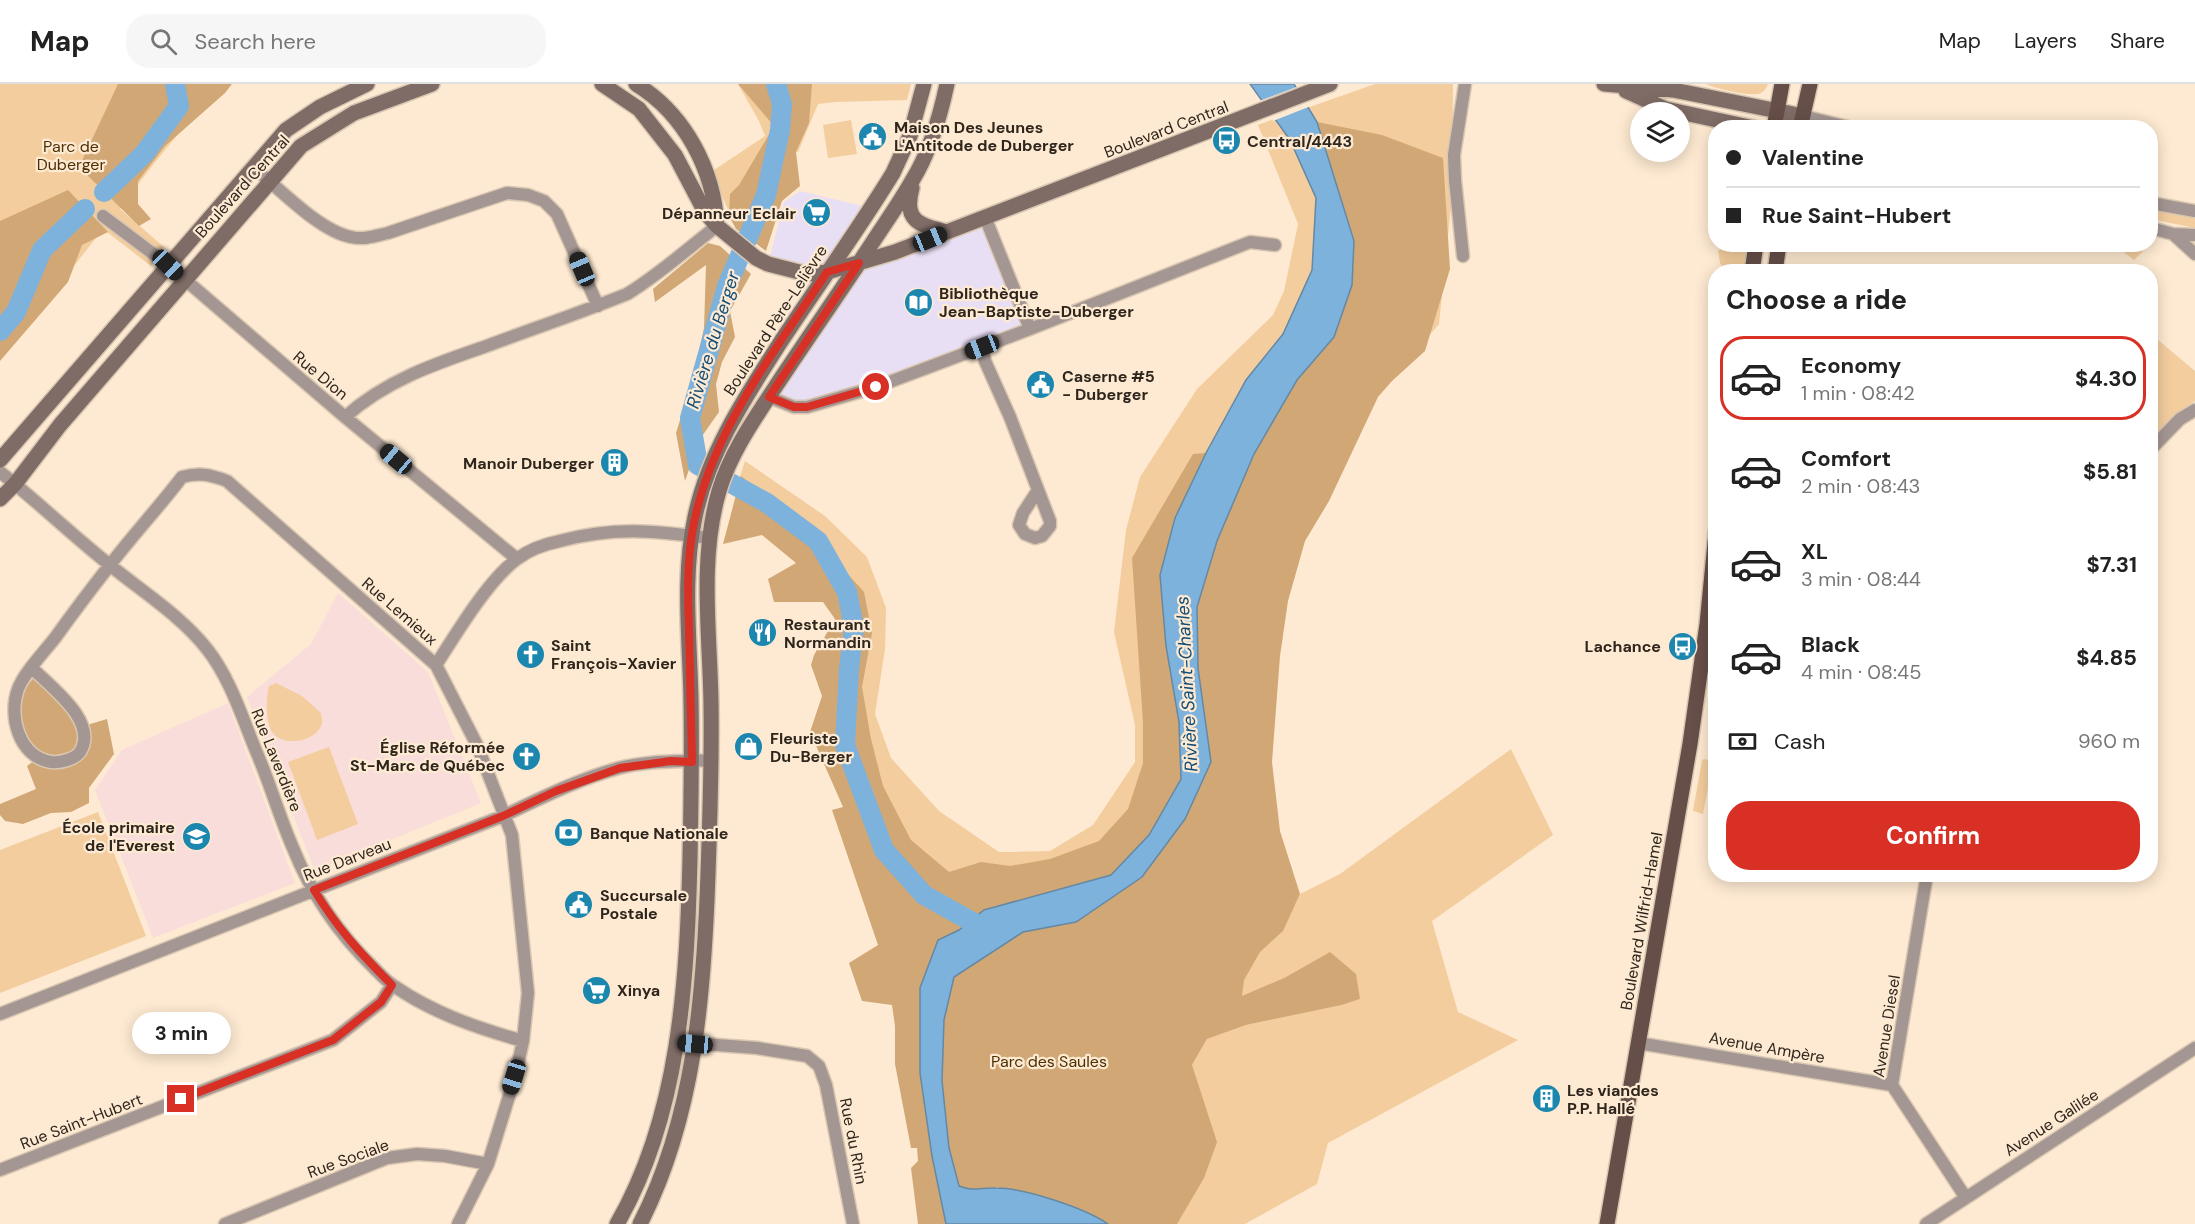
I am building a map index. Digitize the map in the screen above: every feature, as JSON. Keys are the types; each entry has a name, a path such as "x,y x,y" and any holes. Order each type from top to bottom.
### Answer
{"main road":[{"path":"1775,120 1782,84"},
{"path":"1802,120 1810,84"},
{"name":"Boulevard Wilfrid-Hamel","path":"1607,1224 1708,645"}],"street":[{"name":"Boulevard Central","path":"0,460 286,130 320,106 367,84"},
{"name":"Boulevard Central","path":"0,499 15,484 60,425 183,280 301,146 354,113 432,84"},
{"name":"Boulevard Central","path":"602,84 639,109 675,155 705,212 717,226 756,258 768,264 807,274 827,272 895,252 1330,84"},
{"path":"345,417 369,397 414,372 627,294 680,258 717,226 716,201 711,185 688,136 670,111 654,95 636,84"},
{"name":"Boulevard Père-Lelièvre","path":"617,1224 651,1146 664,1104 677,1042 688,926 692,762 688,584 691,536 700,496 717,451 758,377 872,208 897,164 910,136 924,84"},
{"path":"947,84 937,124 914,179 909,200 913,217 922,226 947,232"},
{"path":"1463,256 1454,155 1465,84"},
{"path":"1609,85 1673,90 1777,110 1798,120"},
{"path":"1609,85 1666,109 1717,120"},
{"path":"253,167 318,221 335,232 351,237 369,238 388,233 507,194 528,195 544,201 558,214 598,306"},
{"path":"640,1224 657,1188 671,1149 695,1044 706,926 712,760 708,595 710,538 716,501 732,460 769,397 914,179"},
{"path":"2158,204 2195,211"},
{"name":"Rue Dion","path":"103,216 168,265 345,417 517,559"},
{"path":"985,217 1030,329"},
{"path":"2158,230 2173,234 2195,235"},
{"path":"2173,234 2195,254"},
{"path":"769,397 794,407 807,407 876,387 1250,242 1275,245"},
{"path":"982,347 985,361 1010,417 1038,490"},
{"path":"2158,441 2180,419 2195,410"},
{"name":"Rue Laverdière","path":"0,472 171,613 207,649 227,680 271,786 293,849 335,925 364,958 392,985 449,1016 482,1030 523,1041"},
{"name":"Rue Lemieux","path":"32,668 78,715 85,743 78,755 68,760 52,762 36,756 25,745 16,727 13,705 19,687 32,668 110,565 182,477 196,473 212,475 227,481 436,664 477,745 512,835 528,993 523,1041 488,1164 458,1224"},
{"path":"436,664 466,619 495,582 517,559 542,545 588,533 650,531 710,538"},
{"name":"Rue Darveau","path":"0,1014 503,816 556,791 620,768 671,761 712,760"},
{"name":"Avenue Diesel","path":"1926,882 1892,1085 1965,1198"},
{"name":"Rue Saint-Hubert","path":"0,1170 333,1040 381,1002 392,985"},
{"path":"677,1042 695,1044"},
{"name":"Avenue Ampère","path":"1638,1043 1892,1085"},
{"name":"Rue du Rhin","path":"695,1044 757,1048 807,1056 819,1065 826,1085 853,1224"},
{"name":"Avenue Galilée","path":"1926,1224 2195,1048"},
{"name":"Rue Sociale","path":"225,1224 387,1158 417,1154 445,1156 488,1164"}],"shaded area":[{"path":"800,191 871,208 827,272 768,264 784,202"},
{"path":"991,213 1037,326 807,407 769,397 859,263"},
{"path":"338,593 428,672 481,803 315,871 247,697 311,644"},
{"name":"École primaire de l'Everest","path":"228,703 295,883 153,938 95,790 122,750"}],"green space":[{"name":"Parc de Duberger","path":"0,84 224,84 170,144 120,209 164,247 151,266 103,229 0,360"},
{"path":"118,84 232,84 225,93 165,146 138,181 138,204 151,219 139,226 79,167"},
{"path":"738,84 911,84 907,100 818,104 798,152 777,145 736,227 711,172 765,136"},
{"path":"738,84 812,84 809,123 796,152 800,186 782,201 766,251 736,229 729,216 730,194 739,185 774,126"},
{"name":"Parc des Saules","path":"1375,84 1453,84 1452,196 1439,324 1364,412 1300,536 1276,651 1268,844 1295,905 1300,894 1340,874 1511,749 1553,835 1432,921 1458,1012 1518,1040 1328,1143 1317,1184 1245,1224 949,1224 1141,876 1331,335 1307,108","holes":["1286,977 1360,999 1342,1005 1246,1025 1207,1039 1192,1065 1188,1055 1243,988 1241,997"]},
{"path":"1706,84 1768,84 1763,92 1753,94 1716,88"},
{"path":"1277,118 1293,138 1319,197 1315,271 1154,839 971,925 881,852 849,629 763,510 734,495 745,461 825,516 867,557 886,608 885,649 875,714 891,758 939,811 999,852 1050,851 1093,825 1135,762 1135,725 1114,632 1126,530 1140,477 1197,389 1273,315 1284,291 1298,224 1258,125"},
{"path":"851,120 857,154 828,158 823,125"},
{"name":"Parc des Saules","path":"1317,122 1382,135 1443,158 1450,269 1425,351 1378,397 1329,501 1305,541 1288,601 1280,656 1272,762 1280,831 1300,894 1283,931 1260,952 1244,980 1242,996 1286,977 1330,952 1356,974 1360,999 1342,1005 1246,1025 1207,1039 1192,1065 1217,1142 1204,1178 1177,1224 1108,1224 1099,1218 997,1187 971,1190 959,1186 949,1148 942,1081 944,1020 954,977 1023,932 1076,922 1185,819 1198,668 1197,607 1217,541 1254,454 1297,380 1334,337 1354,241"},
{"path":"68,190 108,232 82,245 68,282 0,361 0,221"},
{"path":"2158,211 2195,217 2195,228 2158,220"},
{"path":"708,243 720,246 751,274 730,311 735,337 722,362 716,384 719,412 700,439 685,481 676,433 694,375 704,328 706,265 655,302 653,289"},
{"path":"1718,252 1747,252 1745,264 1720,263"},
{"path":"2124,252 2142,252 2134,260"},
{"path":"2158,340 2195,371 2195,401 2158,432"},
{"path":"1206,453 1175,518 1166,646 1179,722 1181,779 1149,835 1111,875 984,910 959,930 938,940 920,988 920,1073 932,1156 946,1224 918,1224 911,1168 918,1161 917,1148 911,1148 895,1064 895,1026 892,1005 862,1001 849,963 878,945 832,810 843,807 810,732 822,696 811,665 814,655 835,619 823,602 774,602 768,579 796,563 762,535 723,544 741,476 799,520 864,592 872,633 862,687 871,739 883,786 911,840 949,872 981,862 1010,866 1050,859 1099,841 1128,809 1143,763 1143,723 1132,558 1193,454"},
{"path":"34,677 72,718 78,738 77,750 54,755 44,753 27,739 22,730 18,706 22,694"},
{"path":"276,683 302,696 321,713 322,723 319,729 308,738 285,740 278,738 270,729 267,717 269,686"},
{"path":"107,719 114,754 89,788 89,803 71,812 51,813 23,824 5,821 0,815 0,804 36,789 27,766 35,760 52,767 80,760 84,754 87,725"},
{"path":"329,747 358,824 317,840 288,762"},
{"path":"1702,760 1708,760 1708,788 1703,814 1693,811"},
{"path":"98,812 146,936 0,993 0,850"}],"water":[{"name":"Rivière Saint-Charles","path":"1250,84 1294,84 1317,122 1354,241 1352,285 1334,337 1297,380 1254,454 1217,541 1197,607 1198,668 1211,762 1185,819 1142,877 1076,922 1023,932 954,977 944,1020 942,1081 949,1148 959,1186 973,1189 1008,1189 1038,1195 1085,1212 1108,1224 946,1224 932,1156 920,1073 920,988 938,940 959,930 984,910 1111,875 1149,835 1181,779 1179,722 1166,646 1160,575 1175,518 1206,453 1246,380 1283,334 1312,270 1316,198 1290,140"}],"pier":[{"path":"1299,86 1311,106 1273,121 1259,101"}],"waterway":[{"name":"Rivière du Berger","path":"104,192 144,154 179,106 175,84"},
{"name":"Rivière du Berger","path":"776,84 782,104 780,130 766,195 727,286 690,418 698,465 767,503 818,541 847,592 854,627 845,745 884,850 924,895 992,933"},
{"name":"Rivière du Berger","path":"0,331 16,312 42,250 85,209"}],"place":[{"name":"Maison Des Jeunes L'Antitode de Duberger","path":"873,136"},
{"name":"Central/4443","path":"1226,141"},
{"name":"Dépanneur Eclair","path":"817,213"},
{"name":"Bibliothèque Jean-Baptiste-Duberger","path":"918,302"},
{"name":"Caserne #5 - Duberger","path":"1041,385"},
{"name":"Manoir Duberger","path":"615,463"},
{"name":"Restaurant Normandin","path":"763,633"},
{"name":"Lachance","path":"1682,646"},
{"name":"Saint François-Xavier","path":"530,654"},
{"name":"Fleuriste Du-Berger","path":"749,747"},
{"name":"Église Réformée St-Marc de Québec","path":"526,756"},
{"name":"Banque Nationale","path":"569,833"},
{"name":"École primaire de l'Everest","path":"196,836"},
{"name":"Succursale Postale","path":"579,904"},
{"name":"Xinya","path":"596,990"},
{"name":"Les viandes P.P. Hallé","path":"1546,1099"}],"route":[{"path":"181,1099 333,1040 381,1002 392,985 335,925 314,890 503,816 556,791 620,768 671,761 692,762 688,568 693,525 704,484 714,456 729,426 758,377 827,272 859,263 769,397 794,407 807,407 876,387"}]}
